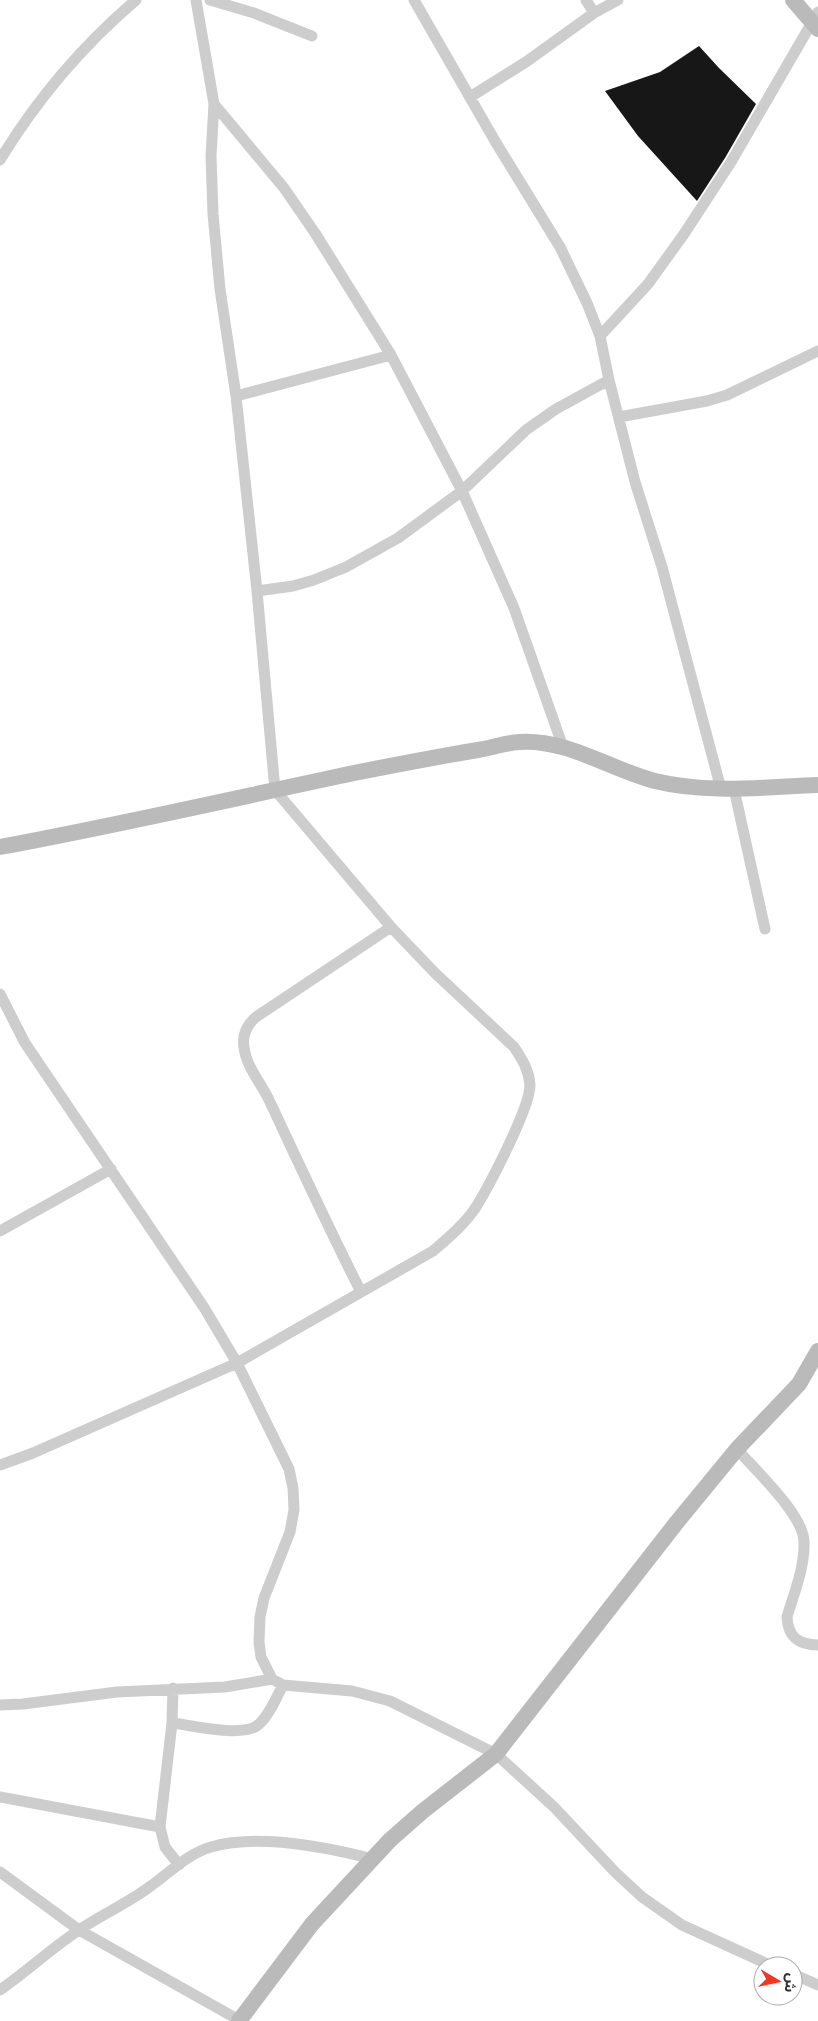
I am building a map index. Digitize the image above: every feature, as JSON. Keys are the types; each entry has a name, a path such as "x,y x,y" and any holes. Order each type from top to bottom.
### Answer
{"street":[{"path":"0,160 50,86 95,37 136,0"},
{"path":"0,1465 33,1453 237,1363 433,1251 458,1228 475,1208 510,1142 525,1106 530,1086 528,1071 514,1047 435,973 391,927 274,790 257,592 236,396 220,289 213,214 211,156 214,104 196,0"},
{"path":"210,0 254,13 312,36"},
{"path":"414,0 560,247 587,303 600,336 618,417 636,482 728,789 766,929"},
{"path":"586,0 594,13"},
{"path":"470,97 526,62 594,13 618,0"},
{"path":"600,336 648,284 684,234 731,162 816,21 793,0"},
{"path":"214,104 284,188 390,355 462,491 514,608 563,747"},
{"path":"618,417 707,401 727,395 818,351"},
{"path":"236,396 390,355"},
{"path":"257,592 293,586 346,567 398,538 462,491 526,430 556,409 609,380"},
{"path":"0,847 113,826 274,790 518,742 548,743 563,747 591,756 634,775 680,786 728,789 818,785"},
{"path":"361,1292 322,1216 269,1100 248,1061 244,1048 244,1035 250,1023 256,1017 391,927"},
{"path":"0,994 25,1043 206,1309 237,1363 288,1469 293,1488 294,1510 290,1532 264,1598 260,1617 259,1642 261,1657 272,1679 283,1685 352,1691 377,1697 409,1709 436,1726 496,1754 554,1807 615,1872 642,1897 682,1925 753,1957"},
{"path":"0,1231 110,1169"},
{"path":"0,1872 79,1930 239,2021 312,1924 390,1840 423,1811 496,1754 637,1572 737,1450 799,1384 818,1351"},
{"path":"737,1450 792,1512 801,1526 804,1541 802,1566 787,1622 790,1635 797,1641 807,1645 818,1645"},
{"path":"0,1705 23,1704 117,1692 225,1687 272,1679"},
{"path":"172,1723 230,1730 249,1730 262,1722 283,1685"},
{"path":"173,1688 172,1723 160,1827 164,1847 179,1865"},
{"path":"0,1797 160,1827"},
{"path":"0,1990 79,1930 127,1902 195,1854 211,1847 230,1843 281,1842 329,1848 373,1859"},
{"path":"803,1978 818,1985"}],"building":[{"path":"699,46 756,104 725,158 697,201 638,136 605,91 660,72"}]}
